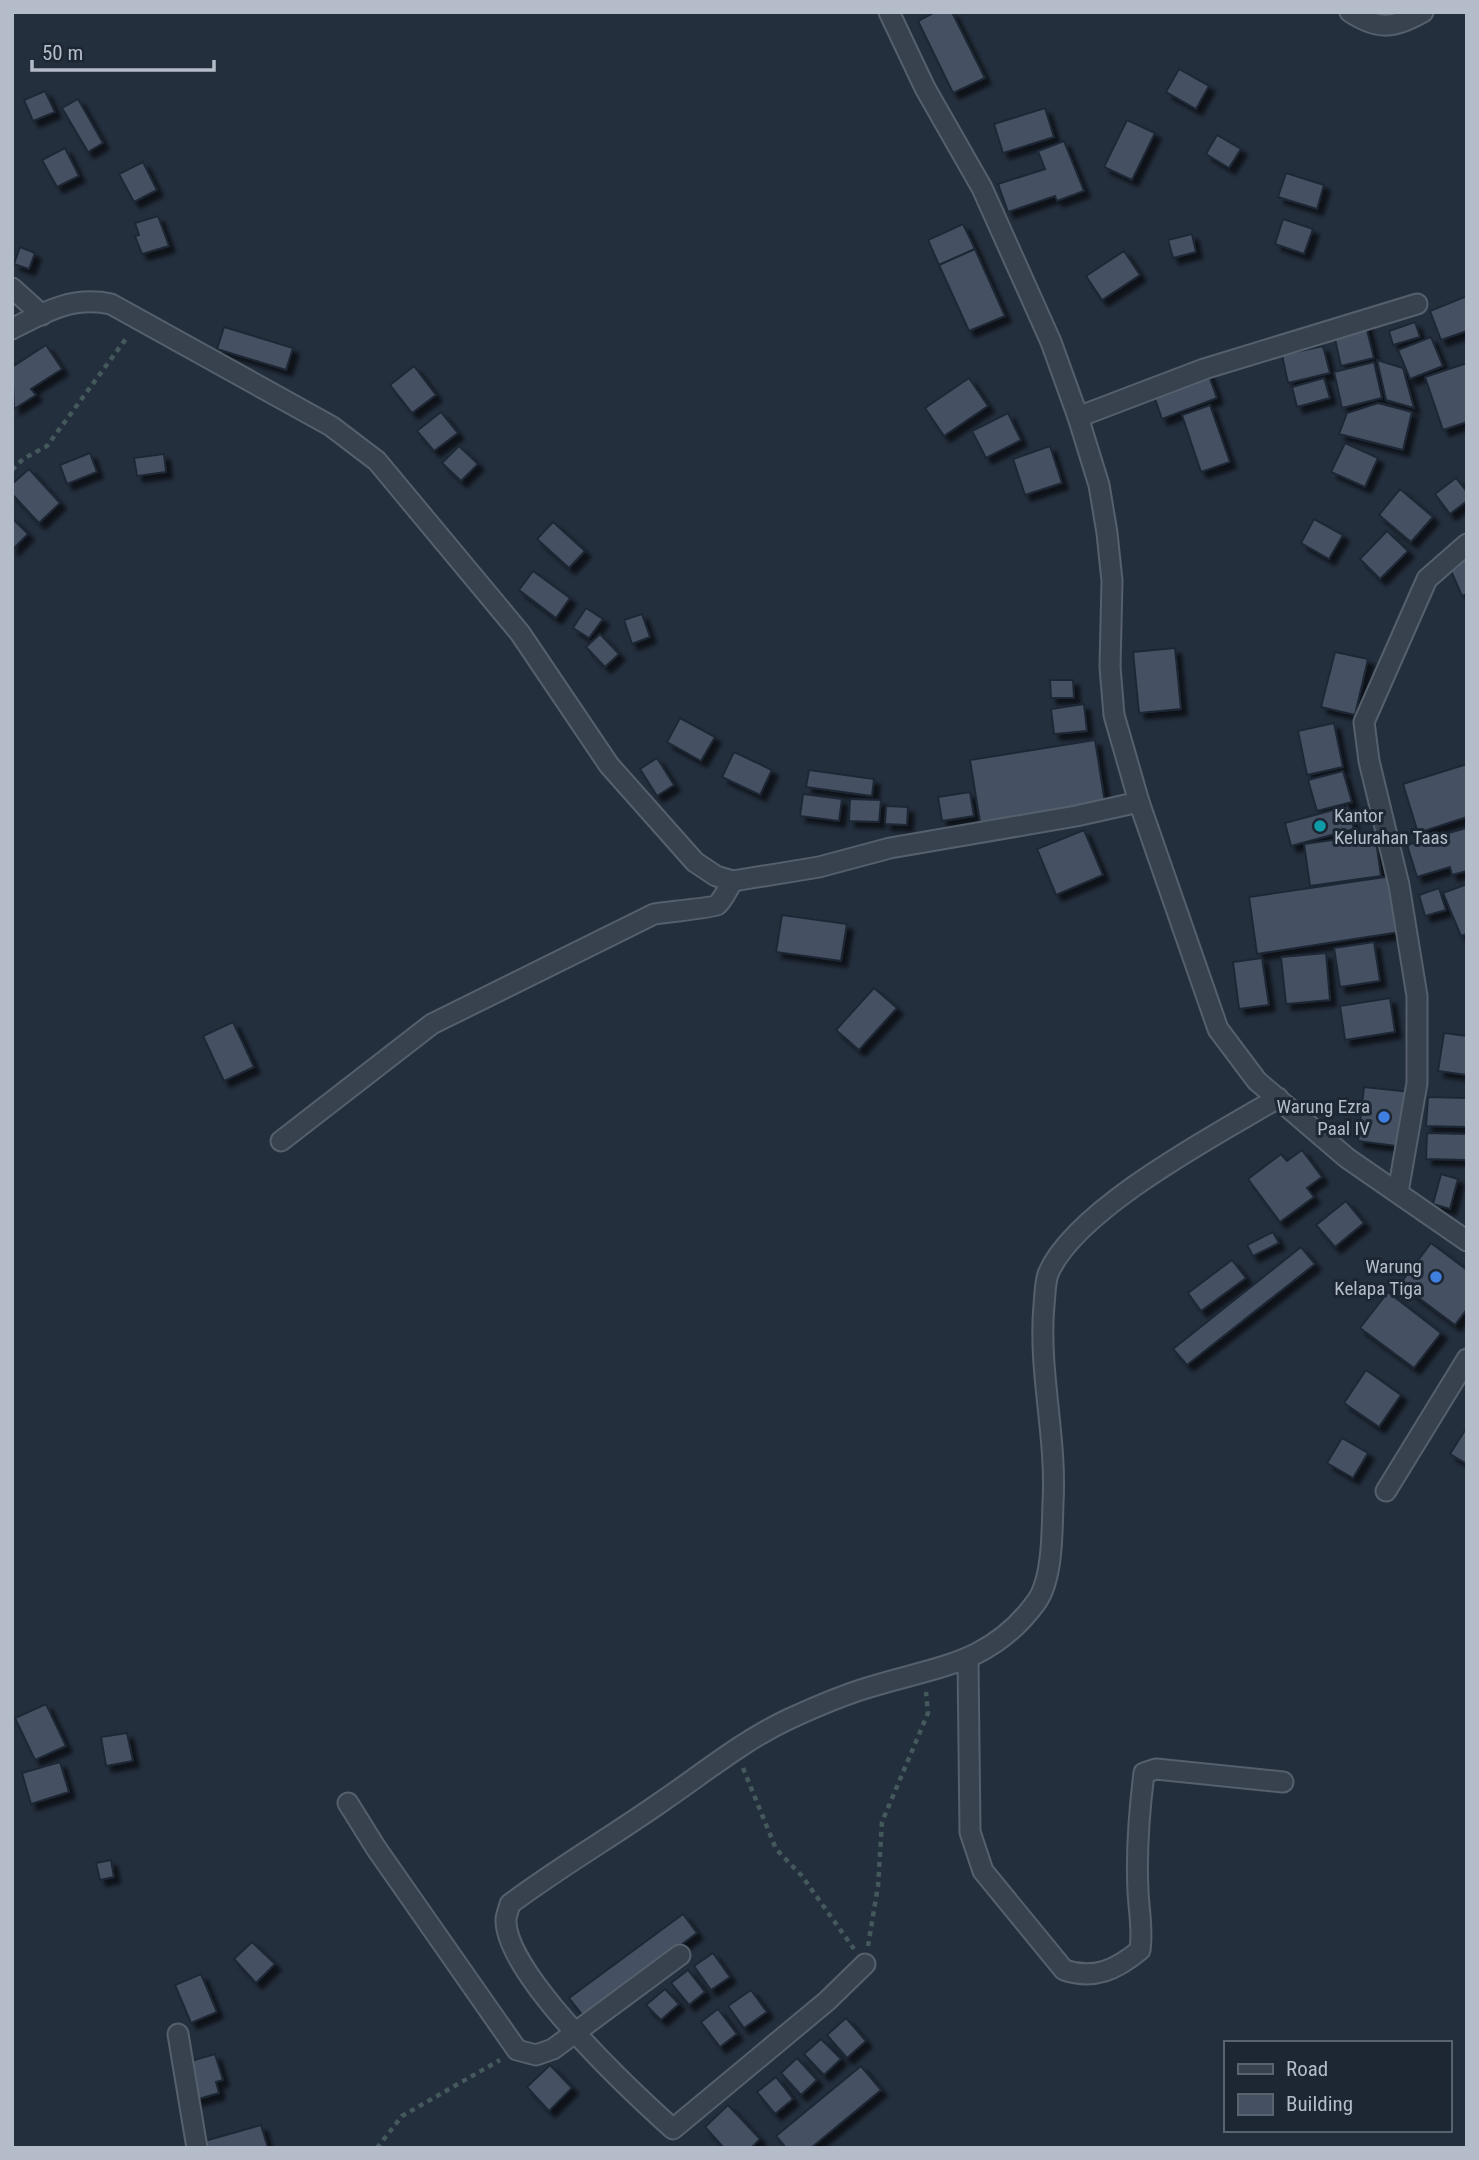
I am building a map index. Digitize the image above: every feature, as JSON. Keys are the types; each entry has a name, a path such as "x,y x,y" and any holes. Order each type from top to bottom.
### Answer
{"street":[{"path":"889,12 925,88 982,188 1051,342 1079,417 1099,485 1107,533 1112,581 1110,667 1114,715 1139,802 1218,1029 1242,1063 1347,1158 1467,1241"},
{"path":"1350,12 1375,25 1399,25 1423,12"},
{"path":"12,288 42,315"},
{"path":"12,329 67,303 90,300 111,304 331,426 376,461 520,633 609,765 695,862 716,876 733,881 819,867 890,848 1076,816 1139,802"},
{"path":"1079,417 1204,369 1417,304"},
{"path":"1398,1192 1417,1083 1417,996 1399,885 1369,761 1364,722 1427,579 1467,544"},
{"path":"281,1141 432,1024 654,914 680,908 708,908 718,904 733,881"},
{"path":"865,1964 827,2001 673,2129 610,2073 530,1976 513,1944 506,1922 510,1904 577,1855 635,1820 735,1750 788,1719 868,1688 968,1660 1009,1632 1039,1598 1050,1557 1055,1474 1046,1387 1043,1308 1048,1275 1071,1241 1121,1196 1278,1098"},
{"path":"1386,1491 1467,1359"},
{"path":"968,1660 970,1832 983,1871 1064,1970 1082,1976 1095,1975 1121,1966 1140,1950 1143,1931 1138,1893 1137,1830 1144,1773 1156,1769 1283,1782"},
{"path":"348,1803 376,1848 517,2050 536,2055 553,2049 575,2030 680,1955"},
{"path":"178,2034 197,2148"}],"path":[{"path":"12,470 23,459 47,446 140,318"},
{"path":"865,1964 878,1886 882,1822 928,1713 924,1672"},
{"path":"735,1750 776,1849 802,1876 865,1964"},
{"path":"377,2148 402,2116 517,2050"}],"building":[{"path":"935,12 952,12 985,78 953,93 918,21"},
{"path":"1179,69 1209,86 1196,109 1166,92"},
{"path":"45,91 55,112 33,121 24,100"},
{"path":"78,99 103,143 88,152 62,108"},
{"path":"1045,108 1054,137 1003,153 994,124"},
{"path":"1127,120 1155,133 1132,180 1104,167"},
{"path":"1217,135 1241,149 1229,168 1206,154"},
{"path":"1064,141 1084,191 1057,201 1055,196 1008,212 998,184 1045,169 1038,151"},
{"path":"65,148 79,176 57,187 42,160"},
{"path":"143,162 157,190 134,202 119,174"},
{"path":"1286,173 1324,185 1317,209 1278,197"},
{"path":"158,216 169,246 142,254 135,236 139,235 135,223"},
{"path":"1283,219 1313,229 1304,254 1275,244"},
{"path":"963,224 975,249 939,265 928,240"},
{"path":"1192,234 1196,252 1173,258 1168,240"},
{"path":"20,247 35,253 29,269 14,264"},
{"path":"975,249 1005,316 969,331 939,265"},
{"path":"1124,251 1140,275 1102,300 1086,276"},
{"path":"1467,296 1467,331 1441,340 1430,311"},
{"path":"1365,322 1374,358 1341,366 1333,330"},
{"path":"1415,322 1420,337 1393,345 1389,331"},
{"path":"224,327 293,348 286,370 217,349"},
{"path":"1431,337 1443,366 1410,379 1398,350"},
{"path":"46,345 62,369 31,389 36,395 14,409 12,360 15,365"},
{"path":"1323,346 1330,373 1288,383 1282,355"},
{"path":"1377,360 1403,368 1414,408 1386,400"},
{"path":"1374,362 1382,398 1342,408 1334,372"},
{"path":"1467,363 1467,422 1443,430 1425,377"},
{"path":"414,366 436,395 412,413 390,385"},
{"path":"1207,370 1217,398 1162,419 1152,390"},
{"path":"969,378 988,406 944,436 925,408"},
{"path":"1324,378 1330,398 1297,407 1292,387"},
{"path":"1378,403 1412,412 1403,450 1339,434 1347,413"},
{"path":"1210,405 1230,462 1201,472 1182,415"},
{"path":"441,412 458,433 434,451 417,431"},
{"path":"1008,413 1021,440 986,458 972,431"},
{"path":"1345,443 1378,458 1365,487 1331,472"},
{"path":"459,446 478,464 461,481 442,463"},
{"path":"1050,446 1062,483 1025,495 1013,459"},
{"path":"90,453 97,472 67,484 60,465"},
{"path":"164,454 166,472 137,476 134,458"},
{"path":"29,469 60,503 39,523 12,494 12,484"},
{"path":"1456,478 1467,492 1467,501 1450,514 1435,494"},
{"path":"1400,489 1433,517 1411,542 1379,515"},
{"path":"12,518 28,534 12,550"},
{"path":"1314,519 1343,535 1329,559 1301,543"},
{"path":"553,522 585,551 569,568 537,539"},
{"path":"1387,531 1408,551 1380,579 1360,559"},
{"path":"1467,556 1467,594 1462,596 1448,564"},
{"path":"533,571 570,598 556,618 519,590"},
{"path":"586,608 603,619 589,638 573,628"},
{"path":"642,614 650,637 632,644 624,620"},
{"path":"600,634 619,654 605,667 586,647"},
{"path":"1175,648 1181,709 1139,713 1133,652"},
{"path":"1335,652 1368,659 1355,715 1321,707"},
{"path":"1050,680 1073,680 1074,698 1051,698"},
{"path":"1084,704 1087,731 1054,734 1051,709"},
{"path":"680,718 715,737 701,761 667,742"},
{"path":"1334,723 1343,767 1307,775 1298,731"},
{"path":"1095,740 1105,803 980,822 970,760"},
{"path":"734,752 772,770 760,795 722,777"},
{"path":"657,758 674,785 657,796 640,769"},
{"path":"1467,764 1467,817 1418,833 1403,784"},
{"path":"809,770 874,779 872,796 806,787"},
{"path":"1343,771 1352,802 1317,811 1308,780"},
{"path":"970,792 974,816 942,821 938,797"},
{"path":"803,794 842,799 839,821 800,816"},
{"path":"850,799 881,800 879,822 849,821"},
{"path":"886,806 908,807 907,825 885,824"},
{"name":"Kantor Kelurahan Taas","path":"1348,806 1354,829 1291,846 1285,823"},
{"path":"1466,828 1467,871 1452,875 1450,867 1417,877 1407,845"},
{"path":"1084,830 1103,875 1056,895 1037,849"},
{"path":"1375,834 1381,876 1310,886 1304,844"},
{"path":"1392,876 1400,932 1257,954 1249,897"},
{"path":"1467,884 1467,934 1461,936 1443,893"},
{"path":"1439,888 1446,910 1425,916 1419,895"},
{"path":"782,915 847,924 841,961 776,952"},
{"path":"1374,942 1380,981 1340,987 1334,948"},
{"path":"1326,953 1330,1000 1286,1004 1281,957"},
{"path":"1262,958 1269,1005 1239,1009 1233,962"},
{"path":"874,988 897,1008 859,1050 836,1030"},
{"path":"1390,998 1395,1032 1345,1040 1340,1006"},
{"path":"233,1022 254,1067 224,1081 203,1036"},
{"path":"1444,1033 1467,1036 1467,1075 1438,1071"},
{"name":"Warung Ezra Paal IV","path":"1364,1087 1411,1092 1404,1147 1358,1141"},
{"path":"1428,1097 1467,1098 1467,1127 1426,1126"},
{"path":"1427,1133 1467,1134 1467,1160 1426,1159"},
{"path":"1302,1150 1322,1177 1307,1188 1314,1197 1280,1222 1248,1179 1281,1154 1287,1161"},
{"path":"1441,1174 1458,1179 1450,1209 1433,1204"},
{"path":"1346,1201 1364,1223 1335,1247 1316,1225"},
{"path":"1273,1232 1279,1243 1253,1256 1247,1245"},
{"name":"Warung Kelapa Tiga","path":"1431,1243 1467,1270 1467,1309 1455,1325 1400,1284"},
{"path":"1301,1247 1315,1264 1187,1365 1173,1349"},
{"path":"1232,1260 1246,1278 1201,1311 1188,1293"},
{"path":"1388,1292 1441,1333 1414,1368 1360,1328"},
{"path":"1366,1370 1401,1395 1379,1427 1344,1403"},
{"path":"1467,1427 1467,1464 1450,1454"},
{"path":"1342,1438 1368,1453 1353,1478 1327,1463"},
{"path":"46,1704 66,1746 35,1760 15,1718"},
{"path":"127,1733 133,1761 106,1766 101,1737"},
{"path":"60,1762 69,1792 31,1804 22,1773"},
{"path":"111,1860 114,1877 100,1880 96,1863"},
{"path":"683,1914 697,1933 584,2017 569,1998"},
{"path":"252,1942 275,1964 256,1983 234,1959"},
{"path":"713,1953 730,1977 711,1990 694,1966"},
{"path":"688,1970 705,1992 689,2005 671,1983"},
{"path":"201,1974 217,2012 191,2023 175,1985"},
{"path":"665,1989 679,2004 661,2020 646,2005"},
{"path":"751,1990 767,2012 744,2028 728,2006"},
{"path":"718,2009 737,2034 720,2047 701,2022"},
{"path":"846,2018 866,2041 847,2058 827,2035"},
{"path":"821,2039 841,2059 824,2075 804,2054"},
{"path":"215,2054 223,2080 216,2082 219,2093 195,2100 184,2063"},
{"path":"797,2058 817,2080 801,2095 781,2073"},
{"path":"550,2065 572,2088 549,2111 527,2087"},
{"path":"861,2066 881,2090 811,2148 786,2148 776,2136"},
{"path":"776,2077 793,2099 775,2114 757,2092"},
{"path":"728,2105 760,2139 751,2148 724,2148 705,2127"},
{"path":"261,2125 268,2148 203,2148 201,2142"}],"place":[{"name":"Kantor Kelurahan Taas","path":"1320,826"},
{"name":"Warung Ezra Paal IV","path":"1384,1117"},
{"name":"Warung Kelapa Tiga","path":"1436,1277"}]}
